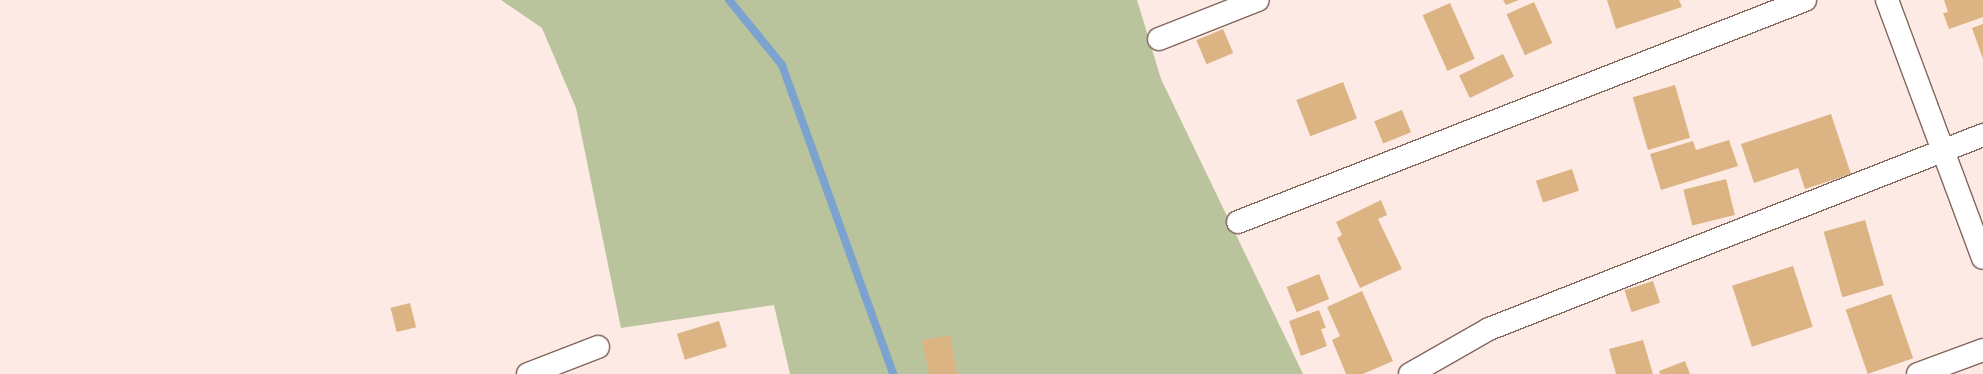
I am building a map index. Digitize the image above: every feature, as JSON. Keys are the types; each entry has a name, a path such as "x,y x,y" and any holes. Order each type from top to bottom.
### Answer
{"street":[{"path":"1159,39 1258,0"},
{"path":"1238,222 1805,0"},
{"path":"1887,0 1983,258"},
{"path":"1410,374 1489,328 1983,135"},
{"path":"528,374 598,347"},
{"path":"1918,374 1983,350"}],"green space":[{"path":"501,0 1137,0 1161,79 1303,374 790,374 774,305 621,328 576,108 542,28"}],"building":[{"path":"1503,0 1519,0 1506,5"},
{"path":"1607,0 1679,0 1682,7 1616,29"},
{"path":"1944,0 1983,0 1983,17 1949,29 1943,13 1948,12"},
{"path":"1534,2 1552,43 1525,55 1507,14"},
{"path":"1450,3 1475,59 1447,71 1423,15"},
{"path":"1983,24 1983,59 1972,28"},
{"path":"1223,29 1233,53 1206,64 1196,40"},
{"path":"1503,54 1514,76 1470,98 1459,75"},
{"path":"1343,82 1357,118 1310,136 1296,100"},
{"path":"1675,85 1690,138 1648,150 1633,97"},
{"path":"1402,110 1411,132 1383,143 1374,121"},
{"path":"1831,114 1851,174 1805,189 1798,168 1754,183 1741,144"},
{"path":"1729,140 1738,166 1661,190 1650,154 1693,141 1696,150"},
{"path":"1572,169 1579,191 1543,203 1536,181"},
{"path":"1726,179 1735,215 1692,226 1683,190"},
{"path":"1381,200 1387,215 1378,219 1402,269 1360,288 1337,238 1342,235 1336,222"},
{"path":"1865,220 1884,285 1842,297 1824,232"},
{"path":"1793,266 1813,327 1752,347 1732,286"},
{"path":"1319,274 1329,299 1297,312 1287,287"},
{"path":"1653,281 1660,303 1632,312 1624,290"},
{"path":"1362,291 1393,361 1363,374 1346,374 1332,340 1340,336 1327,307"},
{"path":"1891,294 1913,358 1868,374 1846,310"},
{"path":"410,303 416,327 397,332 391,308"},
{"path":"1319,310 1326,328 1321,329 1327,346 1301,356 1289,321"},
{"path":"719,321 727,347 685,360 677,334"},
{"path":"950,335 957,374 929,374 922,340"},
{"path":"1643,340 1653,374 1616,374 1609,349"},
{"path":"1685,361 1690,374 1660,374 1659,371"}],"waterway":[{"path":"729,0 782,65 893,374"}]}
